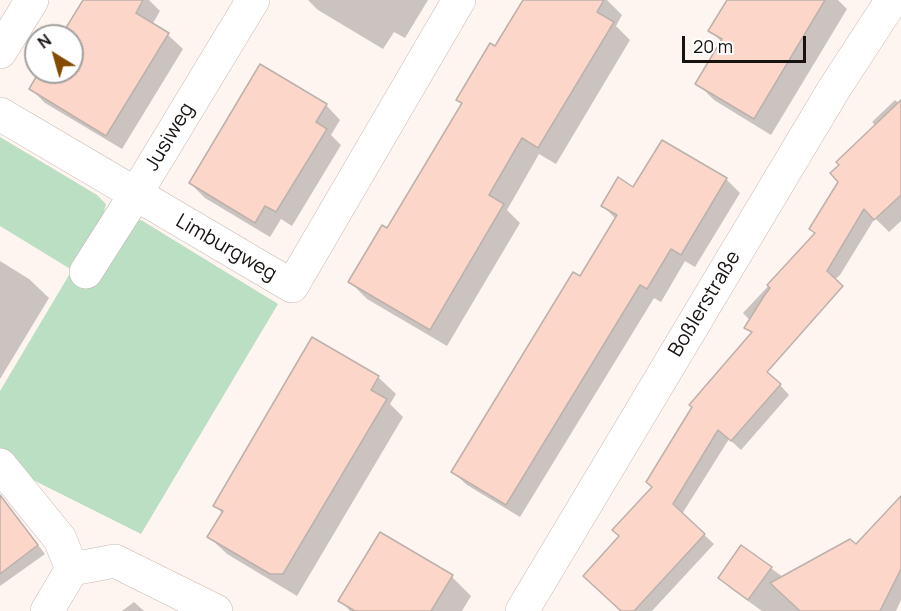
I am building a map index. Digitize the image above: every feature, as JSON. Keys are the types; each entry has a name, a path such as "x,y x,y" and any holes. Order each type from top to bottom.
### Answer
{"street":[{"path":"0,52 32,0"},
{"name":"Jusiweg","path":"86,272 253,0"},
{"name":"Limburgweg","path":"0,114 292,286 459,0"},
{"name":"Boßlerstraße","path":"522,611 834,89 892,0"},
{"path":"0,465 60,539 72,569"},
{"path":"47,611 72,569 115,561 216,611"}],"green space":[{"path":"0,137 97,195 106,204 73,270 127,225 141,220 278,304 141,534 23,475 0,455 0,391 72,270 0,226"}],"building":[{"path":"83,0 143,0 136,13 169,33 106,136 29,89 32,84 84,84 84,24 68,24"},
{"path":"523,0 604,0 597,12 614,22 538,148 522,138 489,195 504,204 430,330 348,282 382,225 387,228 462,103 456,100 490,43 495,46"},
{"path":"727,0 825,0 754,119 695,84 722,39 708,31"},
{"path":"260,64 327,104 316,122 327,129 276,212 265,206 255,223 189,183"},
{"path":"901,100 901,195 874,220 864,209 827,271 843,286 767,372 781,384 731,441 718,430 673,504 705,534 634,611 621,611 583,576 619,536 612,530 652,487 646,482 692,407 689,405 752,332 744,328 770,288 767,285 815,233 809,229 838,182 830,173 839,165 836,162"},
{"path":"662,140 727,178 681,255 671,249 647,289 640,285 506,505 451,472 573,272 580,276 617,215 601,206 618,177 633,187"},
{"path":"312,337 379,376 371,390 387,399 283,574 270,574 207,537 223,511 213,506"},
{"path":"0,495 38,545 0,574"},
{"path":"901,496 901,569 880,611 800,611 770,583 850,539 856,544"},
{"path":"380,532 453,575 431,611 355,611 338,601"},
{"path":"741,545 772,567 748,600 718,578"}]}
